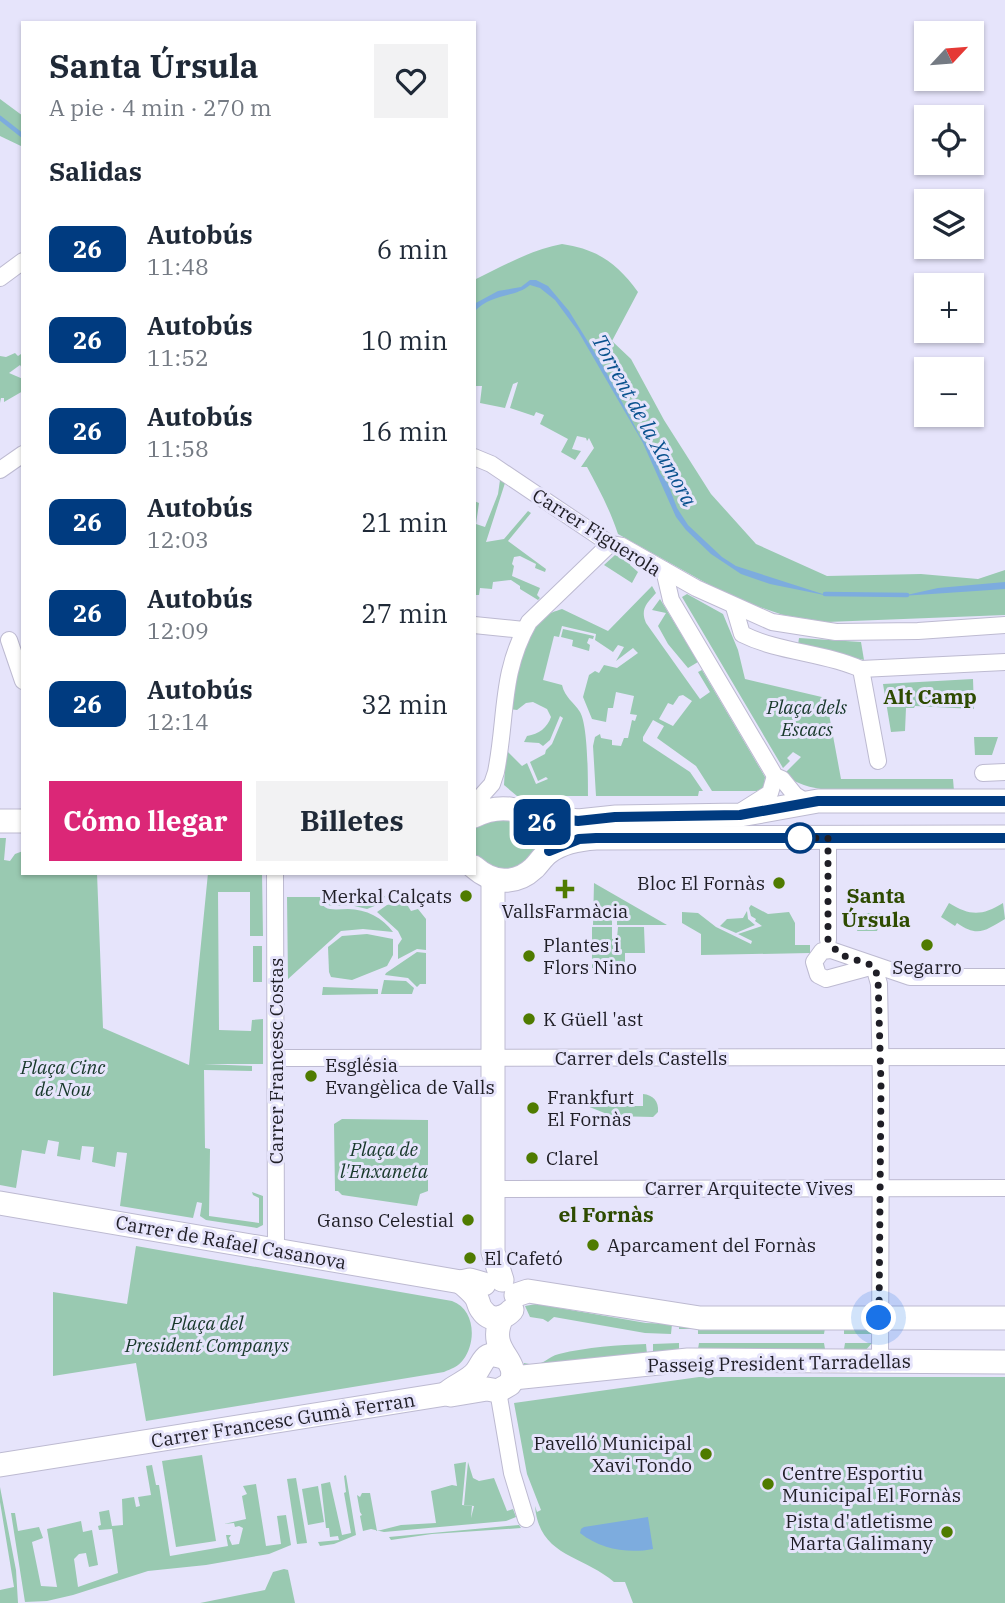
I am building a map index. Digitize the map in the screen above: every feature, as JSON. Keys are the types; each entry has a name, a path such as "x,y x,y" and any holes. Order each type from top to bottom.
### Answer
{"street":[{"path":"0,278 21,262"},
{"path":"0,470 21,455"},
{"name":"Carrer Figuerola","path":"476,458 491,464 610,544 622,546 664,570 671,600 775,776 782,779 789,790 808,803"},
{"path":"476,815 483,794 492,783 498,761 508,671 524,630 529,622 610,544"},
{"path":"664,570 734,607 772,622 836,632 918,631 1005,625"},
{"path":"734,607 742,634 757,641 841,660 862,669 1005,662"},
{"path":"476,625 524,630"},
{"path":"10,639 21,675"},
{"path":"862,669 878,761"},
{"path":"983,773 1005,772"},
{"path":"733,815 770,793 775,776"},
{"path":"492,783 507,808"},
{"path":"530,815 578,821 615,817 733,815 839,800 1005,801"},
{"path":"476,815 492,809 507,808 530,815 547,826 550,834 549,851"},
{"path":"0,821 21,821"},
{"path":"828,838 834,949 843,967 839,975"},
{"path":"526,1520 512,1473 488,1336 493,1296 493,1058 484,874 514,879 531,872 549,851 579,839 1005,838"},
{"name":"Carrer Francesc Costas","path":"275,875 276,1249"},
{"path":"874,966 826,979 818,975 814,967 818,954 834,949 874,966 910,977 1005,977"},
{"path":"874,966 879,984 880,1360"},
{"name":"Carrer dels Castells","path":"276,1058 1005,1058"},
{"name":"Carrer Arquitecte Vives","path":"493,1189 1005,1188"},
{"name":"Carrer de Rafael Casanova","path":"0,1203 461,1282 493,1296"},
{"path":"493,1296 528,1291 700,1318 1005,1318"},
{"name":"Passeig President Tarradellas","path":"446,1394 451,1395 494,1374 688,1360 1005,1362"},
{"name":"Carrer Francesc Gumà Ferran","path":"0,1464 446,1394"}],"green space":[{"path":"0,99 21,115 21,146 0,136"},
{"path":"562,244 596,254 614,265 638,292 612,341 631,359 664,420 711,494 756,544 827,576 921,574 978,579 1005,570 1005,615 827,622 783,615 731,597 618,534 587,467 581,467 594,448 589,438 587,441 586,438 577,436 572,449 581,451 575,460 561,452 568,439 540,424 544,415 536,412 534,416 510,408 518,382 513,384 505,408 480,403 482,386 476,386 476,279 528,254"},
{"path":"15,353 18,356 21,354 21,367 9,373 21,378 21,392 4,402 4,398 1,398 0,403 0,356 6,357"},
{"path":"500,480 505,483 486,542 504,539 528,511 531,513 508,541 546,569 545,572 520,556 514,557 512,576 540,588 538,600 511,580 493,582 492,589 480,588 479,595 476,595 476,524 485,527 498,494"},
{"path":"476,502 479,503 476,524"},
{"path":"615,555 631,562 630,565 638,572 632,583 604,565"},
{"path":"652,586 656,593 644,610 646,623 700,699 710,692 698,672 702,670 765,777 764,787 757,791 712,791 696,766 657,738 664,726 653,720 643,741 690,772 703,791 699,791 698,796 596,796 593,746 595,737 600,734 601,738 612,740 612,745 621,746 624,738 628,738 632,720 635,721 637,715 630,714 634,696 616,692 613,708 608,708 606,722 592,719 583,697 589,675 595,671 599,673 604,665 617,668 638,653 633,648 616,661 624,647 618,645 613,652 595,640 596,634 562,626 559,637 554,636 543,680 562,685 583,719 588,796 517,796 504,785 506,750 522,766 527,763 536,784 548,779 546,777 538,781 530,762 545,754 563,718 560,716 550,740 543,746 539,743 524,742 527,736 545,727 551,717 547,709 533,702 526,703 517,710 509,709 524,646 536,624 542,617 562,609 608,631","holes":["683,695 692,701 673,726 659,719 668,703 673,705 679,696"]},
{"name":"Plaça dels Escacs","path":"687,594 723,614 738,650 745,679 826,698 841,779 953,779 954,791 863,793 814,788 796,782 785,773 801,757 793,752 787,758 790,761 783,768 682,597"},
{"path":"660,599 698,662 688,668 668,644 658,626 666,613 652,610"},
{"path":"563,629 594,636 593,639 589,638 587,643 590,645 589,651 572,646 573,640 561,637"},
{"path":"799,638 861,642 864,660 798,645"},
{"path":"973,679 974,709 915,706 906,708 905,731 891,732 883,684"},
{"path":"974,737 998,737 992,755 975,755"},
{"path":"494,820 526,824 537,834 539,850 515,868 502,870 476,858 476,828"},
{"name":"Plaça Cinc de Nou","path":"0,838 6,838 4,860 10,861 15,854 21,852 21,875 97,875 103,1028 189,1065 208,875 262,875 263,936 250,936 250,892 218,892 219,1030 251,1031 252,1020 263,1019 263,1064 204,1064 252,1066 252,1071 204,1070 205,1148 210,1149 209,1216 259,1223 259,1198 252,1192 263,1196 263,1225 257,1228 206,1220 200,1216 202,1203 197,1202 193,1218 120,1206 127,1153 117,1152 115,1167 92,1162 94,1147 82,1146 80,1160 57,1156 59,1142 48,1140 45,1154 22,1150 16,1188 0,1185"},
{"path":"594,883 667,925 617,925 617,919 612,919 612,925 593,925"},
{"path":"385,896 382,903 367,909 350,905 331,906 326,904 322,897"},
{"path":"287,897 320,897 323,905 328,908 355,909 374,915 393,932 363,929 341,931 288,979"},
{"path":"406,903 411,911 418,909 426,919 426,950 417,949 398,959 398,945 402,939 398,931 377,912 387,905"},
{"path":"949,903 976,913 1003,903 1005,919 982,931 964,928 957,923 955,926 941,917"},
{"path":"751,905 768,914 789,912 795,923 795,945 810,945 810,953 701,955 701,934 682,923 682,912 698,913 716,927 751,944 752,941 738,934 762,926 751,916"},
{"path":"747,911 748,919 755,925 736,933 720,926 727,919 743,918"},
{"path":"863,913 883,913 877,931 857,931"},
{"path":"592,927 612,927 612,939 617,938 618,927 644,927 645,953 625,953 625,964 605,964 604,968 592,968"},
{"path":"367,934 393,939 393,955 387,966 352,980 331,977 328,947 342,936"},
{"path":"253,946 262,946 262,982 253,982"},
{"path":"417,952 426,953 426,984 417,987 408,978 385,975 386,973"},
{"path":"384,980 406,981 414,988 412,994 381,994"},
{"path":"323,987 378,989 378,994 322,995"},
{"path":"643,1094 652,1097 656,1102 658,1112 653,1117 612,1116 587,1106 643,1106"},
{"name":"Plaça de l'Enxaneta","path":"342,1119 428,1120 428,1191 420,1194 417,1206 342,1195 335,1191 334,1124"},
{"name":"Plaça del President Companys","path":"136,1246 452,1301 460,1305 469,1318 472,1336 470,1344 461,1362 444,1372 146,1421 136,1363 53,1376 53,1292 127,1304"},
{"path":"536,1304 646,1323 672,1324 671,1334 645,1333 554,1317 548,1322 530,1317 525,1306"},
{"path":"679,1324 866,1327 872,1334 844,1334 844,1328 825,1328 824,1334 698,1334 698,1329 679,1329"},
{"path":"679,1343 679,1349 698,1349 699,1343 824,1343 825,1349 844,1349 845,1343 872,1343 864,1352 653,1354 653,1344"},
{"path":"646,1344 647,1354 614,1356 538,1368 523,1366 524,1363 540,1363 559,1354 580,1350"},
{"name":"Centre Esportiu Municipal El Fornàs","path":"699,1377 1005,1377 1005,1603 633,1603 625,1582 614,1582 554,1545 538,1523 535,1506 537,1512 541,1510 527,1474 514,1403"},
{"path":"202,1455 216,1541 176,1547 162,1461"},
{"path":"466,1462 462,1505 472,1506 471,1518 474,1506 464,1505 468,1462 473,1478 479,1481 494,1478 507,1511 513,1509 516,1517 506,1521 378,1531 401,1525 436,1523 431,1491 457,1486 454,1464"},
{"path":"152,1465 156,1485 159,1485 170,1556 228,1546 226,1535 231,1535 229,1538 232,1545 239,1544 243,1528 235,1527 234,1523 224,1524 246,1519 242,1496 247,1494 243,1486 256,1484 266,1546 281,1544 277,1516 286,1515 291,1545 269,1554 206,1565 148,1571 73,1595 47,1601 25,1602 11,1513 15,1513 18,1531 39,1527 43,1538 32,1542 41,1586 57,1587 47,1529 81,1521 83,1532 92,1530 98,1565 89,1567 86,1553 79,1554 74,1559 78,1587 118,1573 112,1529 99,1530 99,1512 109,1510 112,1526 123,1525 122,1499 134,1497 136,1507 140,1506 138,1497 151,1495 146,1466"},
{"path":"346,1475 356,1535 334,1544 320,1546 318,1542 339,1540 338,1536 330,1537 329,1528 326,1528 321,1484 330,1482 342,1535 351,1533 344,1493"},
{"path":"296,1478 307,1543 297,1544 287,1479"},
{"path":"318,1486 324,1522 308,1525 302,1489"},
{"path":"0,1487 16,1570 18,1603 0,1603 0,1590 14,1587"},
{"path":"362,1493 370,1493 377,1530 363,1531 357,1495 360,1497"},
{"path":"519,1525 521,1528 432,1534 391,1540 389,1537"},
{"path":"288,1570 295,1603 200,1603 265,1590 273,1572"}],"water":[{"path":"530,280 548,286 569,311 603,366 640,436 654,453 660,473 688,525 722,557 736,566 829,596 770,584 741,574 711,554 686,530 676,517 643,443 578,331 555,300 540,288 530,285 488,302 476,310 476,303 498,291 521,287"},
{"path":"1005,582 1005,589 902,596 938,588"},
{"path":"648,1517 653,1549 615,1549 596,1543 580,1533 584,1527"}],"waterway":[{"name":"Torrent de la Xamora","path":"0,118 21,134"},
{"name":"Torrent de la Xamora","path":"825,594 907,595"}],"bus line":[{"name":"26","path":"1005,801 839,800 818,801 740,815 615,817 578,821 530,815 547,826 551,844 549,851 579,839 596,838 1005,838"}],"place":[{"name":"Bloc El Fornàs","path":"779,883"},
{"name":"VallsFarmàcia","path":"565,889"},
{"name":"Merkal Calçats","path":"466,896"},
{"name":"Segarro","path":"927,945"},
{"name":"Plantes i Flors Nino","path":"529,956"},
{"name":"K Güell 'ast","path":"529,1019"},
{"name":"Església Evangèlica de Valls","path":"311,1076"},
{"name":"Frankfurt El Fornàs","path":"533,1108"},
{"name":"Clarel","path":"532,1158"},
{"name":"Ganso Celestial","path":"468,1220"},
{"name":"Aparcament del Fornàs","path":"593,1245"},
{"name":"El Cafetó","path":"470,1258"},
{"name":"Pavelló Municipal Xavi Tondo","path":"706,1454"},
{"name":"Centre Esportiu Municipal El Fornàs","path":"768,1484"},
{"name":"Pista d'atletisme Marta Galimany","path":"947,1532"}],"district":[{"name":"Alt Camp","path":"930,696"},
{"name":"Santa Úrsula","path":"876,907"},
{"name":"el Fornàs","path":"606,1214"}],"route":[{"path":"800,838 789,838 828,838 828,940 839,954 874,966 879,984 879,1318"}]}
